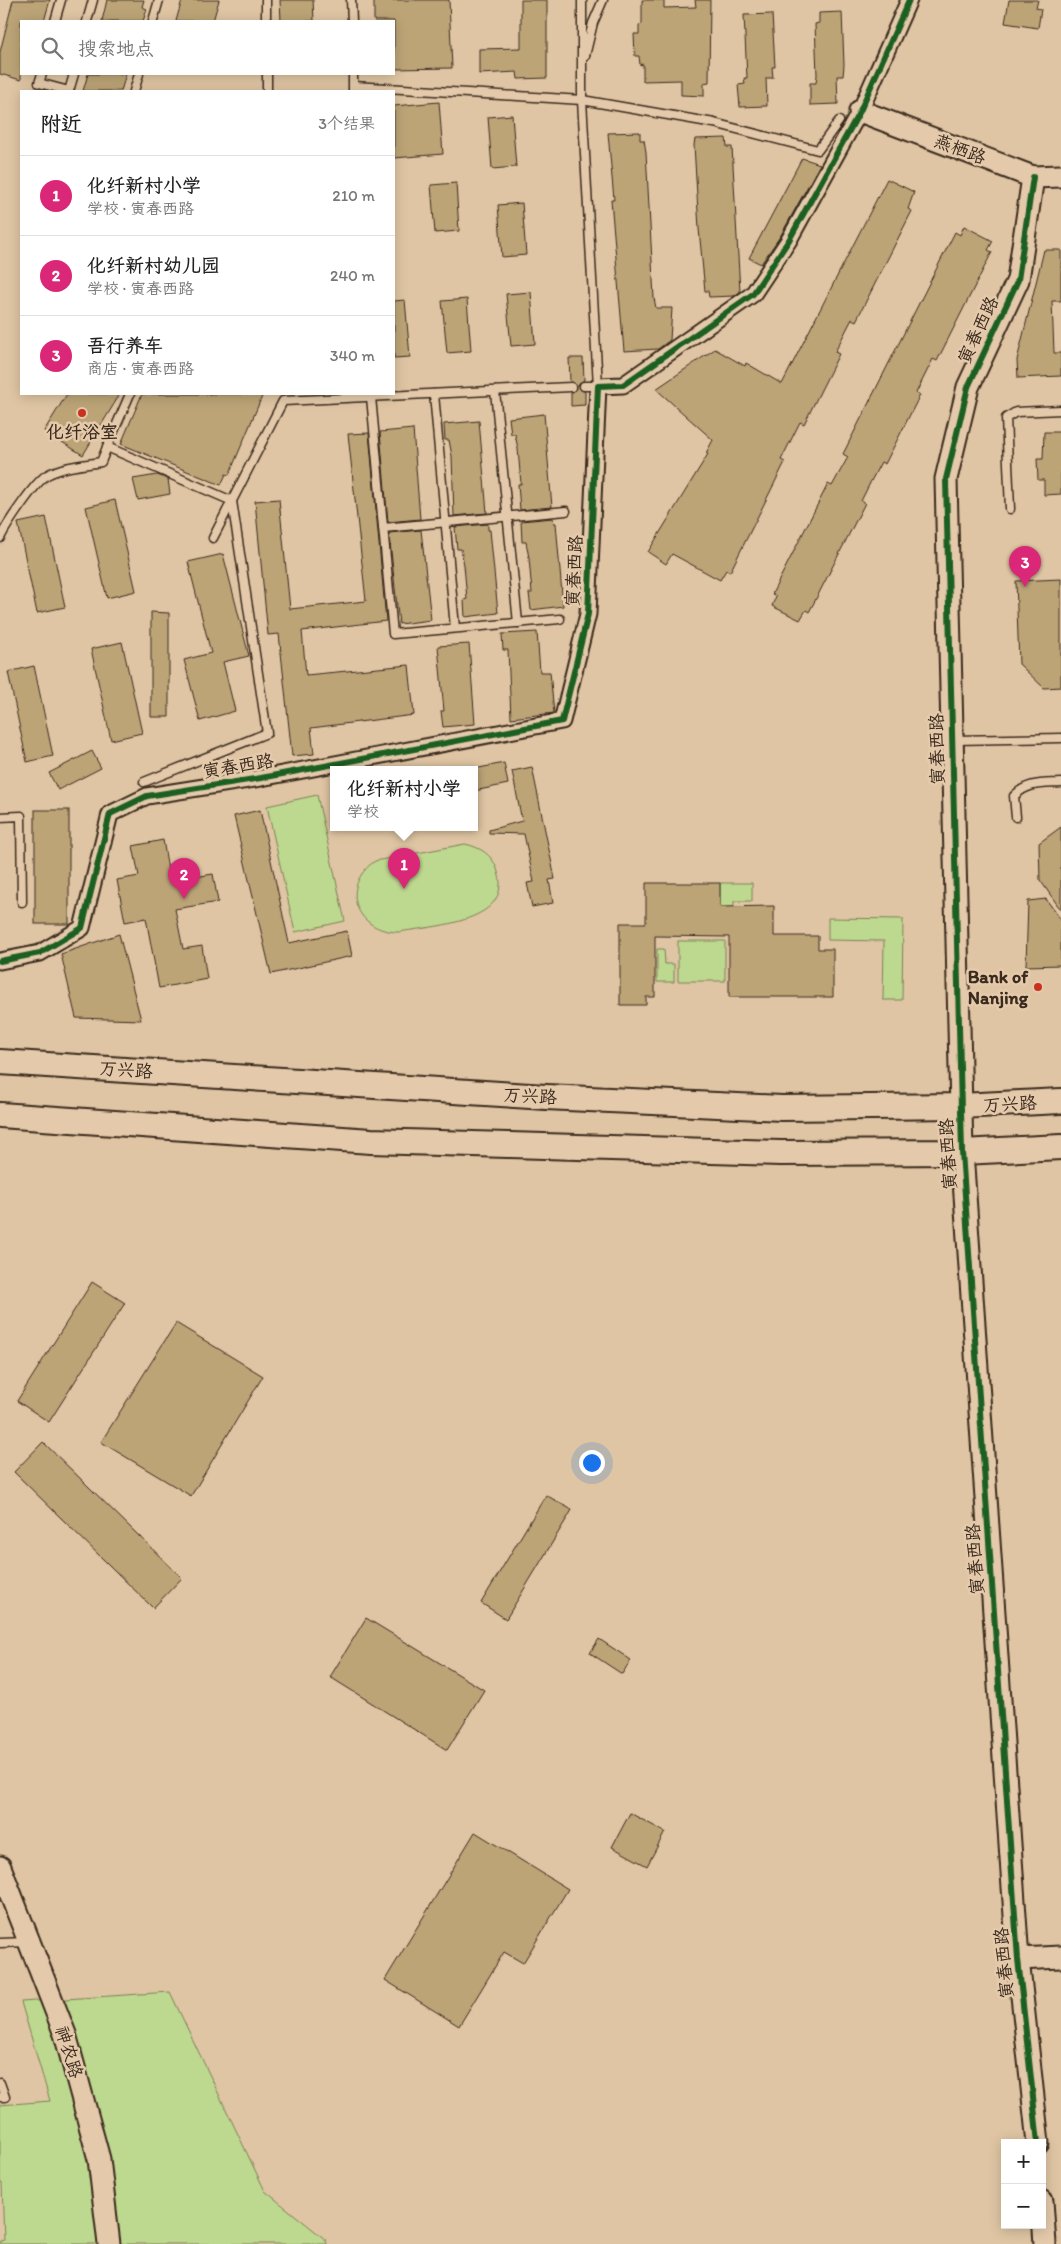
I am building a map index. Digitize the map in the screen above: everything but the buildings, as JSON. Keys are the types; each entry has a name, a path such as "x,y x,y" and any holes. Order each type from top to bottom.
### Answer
{"main road":[{"name":"万兴路","path":"0,1062 480,1093 782,1108 960,1106 1061,1102"},
{"path":"0,1115 371,1141 780,1152 962,1152 1061,1147"}],"street":[{"path":"591,386 623,385 753,294 789,240 860,111 909,0"},
{"name":"燕栖路","path":"860,111 1033,176 1061,176"},
{"name":"寅春西路","path":"1033,176 1018,280 968,387 946,479 962,1152 1018,1959 1038,2139"},
{"name":"寅春西路","path":"0,960 40,953 82,928 110,814 147,796 261,778 562,721 588,614 591,386"},
{"name":"神农路","path":"0,1867 65,2034 99,2159 109,2244"},
{"path":"1018,1959 1061,1956"},
{"path":"1044,2229 1045,2244"}],"lane":[{"path":"55,20 61,0"},
{"path":"87,20 93,0"},
{"path":"153,20 159,0"},
{"path":"266,0 266,20"},
{"path":"351,0 352,20"},
{"path":"582,0 582,100 591,386"},
{"path":"582,70 593,23 603,0"},
{"path":"42,75 39,83 66,90"},
{"path":"70,90 74,75"},
{"path":"134,90 139,75"},
{"path":"267,75 267,90"},
{"path":"353,75 353,89 374,90"},
{"path":"395,91 582,100 714,123 818,150 839,121"},
{"path":"213,538 284,398 371,397 571,387"},
{"path":"495,391 518,622"},
{"path":"434,394 455,628"},
{"path":"0,538 8,522 45,476 67,467 101,462 130,395"},
{"path":"371,397 393,634 560,619"},
{"path":"1010,509 1006,418 1016,412 1061,410"},
{"path":"107,447 232,501"},
{"path":"144,782 267,734 232,501"},
{"path":"383,528 566,511"},
{"path":"952,740 1061,738"},
{"path":"1016,816 1014,796 1020,790 1029,784 1061,783"},
{"path":"0,817 21,816 22,902"},
{"path":"0,1943 29,1942"},
{"path":"0,2083 4,2097 0,2097"}],"green space":[{"path":"317,795 345,921 295,932 267,806"},
{"path":"465,844 475,847 488,855 497,869 500,887 495,901 483,911 449,924 399,932 384,930 372,924 363,916 357,906 355,894 357,883 364,871 375,861"},
{"path":"720,883 752,883 752,901 734,901 734,926 720,926"},
{"path":"828,918 903,919 902,1000 883,1000 884,941 828,940"},
{"path":"678,941 725,941 725,981 678,981"},
{"path":"657,949 664,949 665,964 674,964 674,982 657,982"},
{"path":"170,1992 265,2191 326,2240 327,2244 0,2244 0,2241 4,2240 2,2183 0,2183 0,2105 50,2101 21,2002"}],"cycle path":[{"path":"0,961 40,953 82,928 110,814 147,796 261,778 562,721 588,614 598,386 623,385 753,294 789,240 860,111 909,0"},
{"path":"1033,177 1018,280 968,387 946,479 962,1152 1018,1959 1038,2139"}],"place":[{"name":"化纤浴室","path":"82,413"},
{"name":"吾行养车","path":"1025,587"},
{"name":"化纤新村小学","path":"404,889"},
{"name":"化纤新村幼儿园","path":"184,899"},
{"name":"Bank of Nanjing","path":"1038,987"}]}
